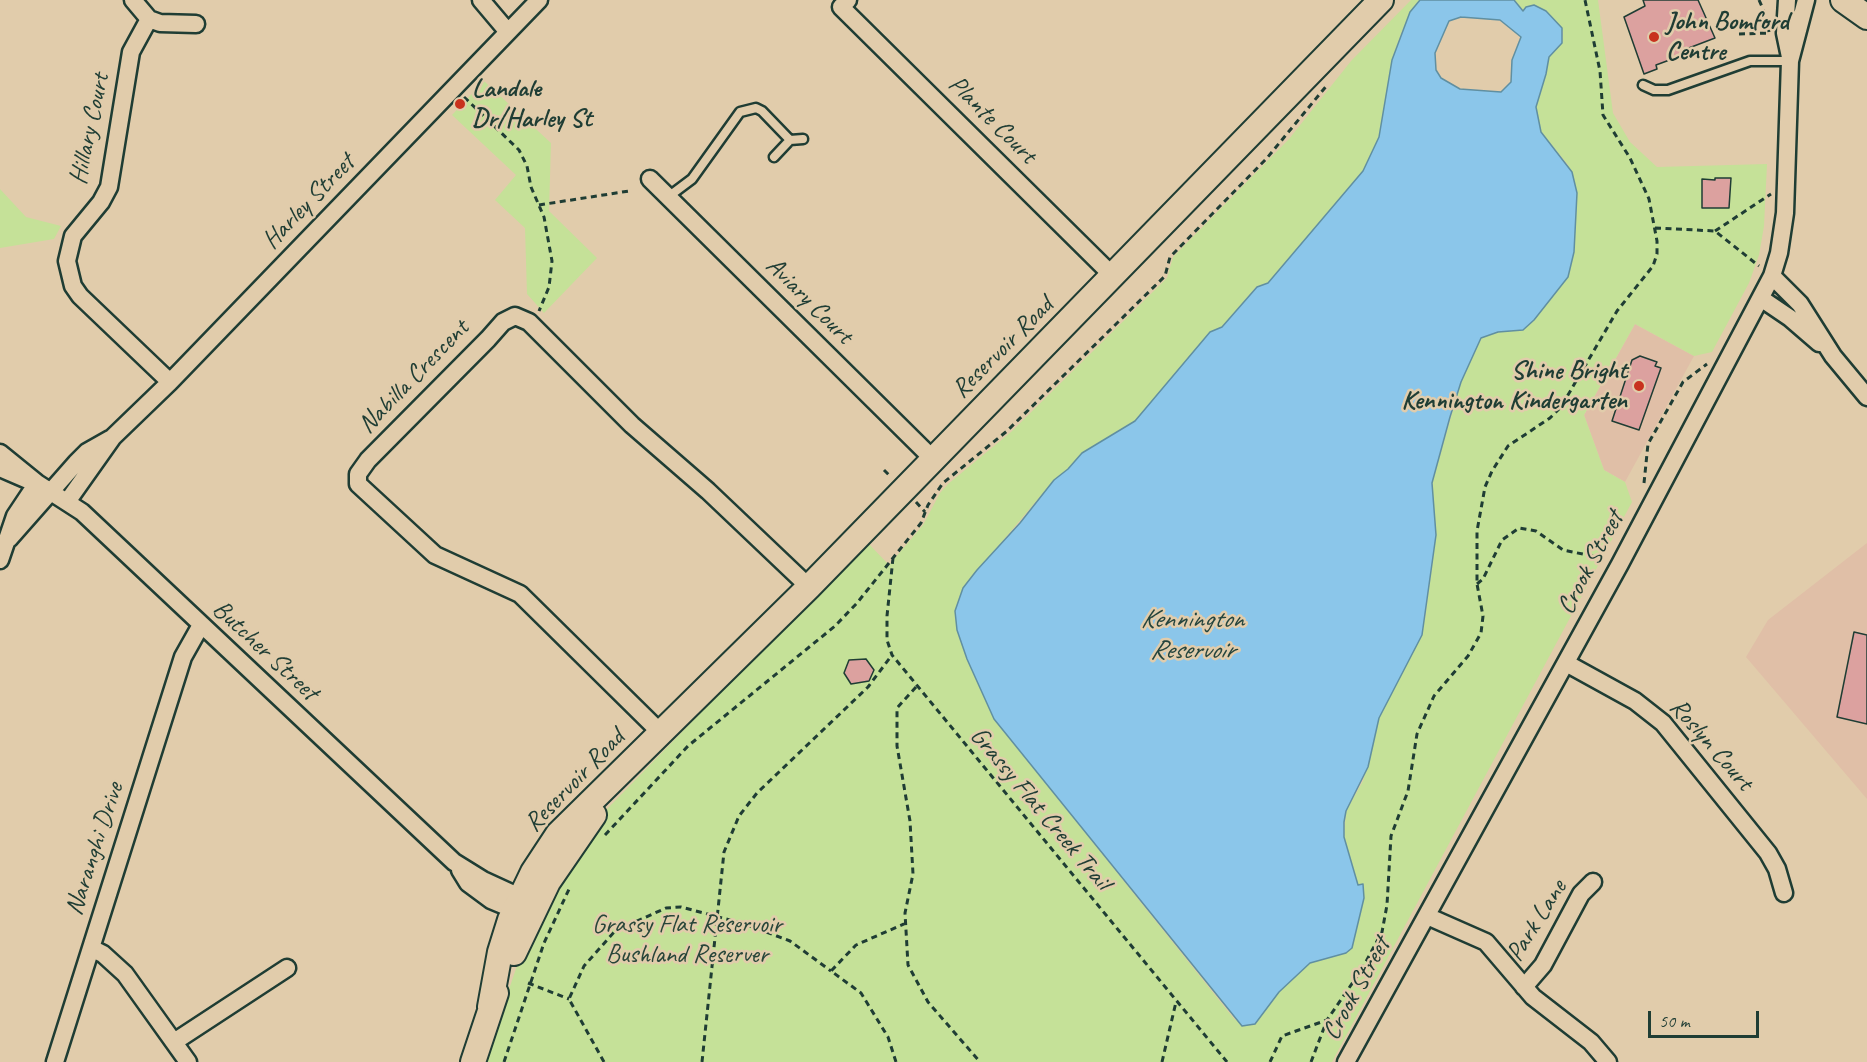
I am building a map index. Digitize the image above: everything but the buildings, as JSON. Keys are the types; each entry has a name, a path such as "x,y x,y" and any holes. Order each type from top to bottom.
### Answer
{"main road":[{"name":"Reservoir Road","path":"473,1062 523,906 662,734 1114,276 1381,0"},
{"path":"1844,0 1867,17"}],"street":[{"path":"133,0 149,19 160,22 196,24"},
{"path":"481,0 508,32"},
{"name":"Harley Street","path":"67,502 113,437 170,382 539,0"},
{"name":"Plante Court","path":"848,0 841,7 1114,276"},
{"name":"Crook Street","path":"1346,1062 1620,564 1762,299 1763,272 1779,253 1785,213 1790,61 1785,33 1787,0"},
{"name":"Crook Street","path":"1790,61 1806,0"},
{"name":"Hillary Court","path":"149,19 131,52 109,187 101,202 73,236 67,261 73,286 80,296 170,382"},
{"name":"Aviary Court","path":"650,179 933,459"},
{"path":"1763,272 1800,304 1833,356 1867,397"},
{"path":"1762,299 1790,318 1833,356"},
{"name":"Nabilla Crescent","path":"529,322 515,316 503,322 369,460 358,474 357,480 361,488 435,555 502,585 528,600 662,734"},
{"path":"529,322 632,425 708,491 809,586"},
{"name":"Harley Street","path":"0,560 15,516 44,487 87,452 113,437"},
{"name":"Butcher Street","path":"0,453 44,487 82,512 454,862 477,890 523,906"},
{"name":"Butcher Street","path":"0,468 44,487"},
{"name":"Naranghi Drive","path":"188,1062 125,975 104,954 91,948 183,657 201,625"},
{"name":"Roslyn Court","path":"1566,663 1635,701 1663,723 1768,853 1777,869 1784,893"},
{"name":"Park Lane","path":"1524,987 1543,965 1581,894 1597,879"},
{"path":"1427,916 1486,942 1547,1010 1591,1042 1608,1062"},
{"path":"55,1062 91,948"},
{"path":"174,1042 287,968"}],"lane":[{"path":"1643,85 1654,90 1668,90 1750,61 1790,61"},
{"path":"668,197 692,179 740,112 756,108 762,111 790,140"},
{"path":"774,157 790,140 803,139"}],"path":[{"path":"1311,1062 1327,1020 1362,969 1382,932 1388,897 1391,836 1408,791 1417,734 1434,696 1477,642 1483,616 1477,584 1477,531 1485,488 1492,471 1508,446 1550,418 1569,394 1617,311 1653,266 1657,254 1649,199 1639,176 1603,115 1600,71 1585,0"},
{"path":"1739,34 1769,33 1767,18 1759,0"},
{"path":"601,840 688,746 835,626 857,603 921,523 928,506 944,483 1007,431 1162,280 1170,257 1267,158 1335,75"},
{"path":"454,88 519,150 525,159 552,261 546,298 529,322"},
{"path":"539,205 629,192"},
{"path":"1655,228 1715,231 1771,193 1770,204"},
{"path":"1715,231 1763,272"},
{"path":"1761,260 1763,272"},
{"path":"1644,487 1648,444 1683,382 1713,358"},
{"path":"1477,584 1482,579 1502,540 1519,528 1536,531 1563,550 1620,564"},
{"name":"Grassy Flat Creek Trail","path":"893,556 887,616 887,640 892,656 1227,1062"},
{"path":"702,1062 724,852 740,816 757,793 868,687 892,656"},
{"path":"916,687 897,708 897,746 910,821 913,874 905,913 908,965 928,1002 980,1062"},
{"path":"504,1062 528,983 572,883"},
{"path":"569,999 584,966 615,931 666,908 681,907 745,924 790,941 861,993 888,1037 896,1062"},
{"path":"831,971 856,945 906,923"},
{"path":"528,983 569,999 604,1062"},
{"path":"1162,1062 1176,1002"},
{"path":"1270,1062 1282,1036 1327,1020"}],"shaded area":[{"name":"Shine Bright Kennington Kindergarten","path":"1635,324 1694,356 1625,482 1604,470 1584,415"},
{"path":"1867,543 1867,799 1746,657 1768,620"}],"green space":[{"name":"Grassy Flat Reservoir Bushland Reserver","path":"1411,0 1420,0 1402,31 1392,60 1379,137 1363,171 1268,283 1256,287 1222,327 1210,332 1135,422 1082,453 1054,480 963,588 955,611 957,630 967,659 994,719 1235,1020 1279,992 1310,963 1346,953 1357,928 1364,898 1362,885 1358,885 1344,837 1346,811 1363,781 1379,718 1425,619 1436,535 1432,483 1461,382 1481,338 1498,332 1523,330 1568,277 1574,252 1568,165 1541,132 1536,107 1546,74 1548,57 1562,43 1563,32 1546,11 1537,6 1528,6 1524,11 1514,0 1598,0 1613,113 1630,142 1657,167 1767,164 1764,226 1759,255 1749,283 1712,352 1694,356 1635,324 1584,415 1604,470 1625,482 1632,502 1332,1062 484,1062 520,957 591,827 867,542 889,565 923,525 940,493 948,484 1011,432 1167,278 1173,257 1289,139 1351,61"},
{"path":"484,81 551,143 549,211 597,258 544,313 527,294 525,228 495,200 516,175 452,115"},
{"path":"0,189 26,217 61,226 54,239 0,248"}],"water":[{"name":"Kennington Reservoir","path":"1420,0 1514,0 1523,11 1526,7 1534,5 1546,11 1562,28 1562,43 1549,57 1536,107 1541,132 1572,172 1577,193 1574,252 1568,277 1534,320 1523,330 1498,332 1481,338 1461,382 1432,483 1436,535 1422,635 1379,718 1368,767 1346,811 1344,837 1358,885 1363,884 1364,898 1352,948 1346,953 1310,963 1279,992 1255,1024 1242,1026 994,719 967,659 957,630 955,611 963,588 1054,480 1082,453 1135,421 1210,332 1222,327 1257,287 1268,283 1363,171 1379,137 1392,60 1410,12","holes":["1461,17 1500,20 1521,37 1512,60 1511,82 1501,92 1460,89 1441,78 1436,70 1435,53 1449,21"]}],"place":[{"name":"John Bomford Centre","path":"1654,37"},
{"name":"Landale Dr/Harley St","path":"460,104"},
{"name":"Shine Bright Kennington Kindergarten","path":"1639,386"}]}
